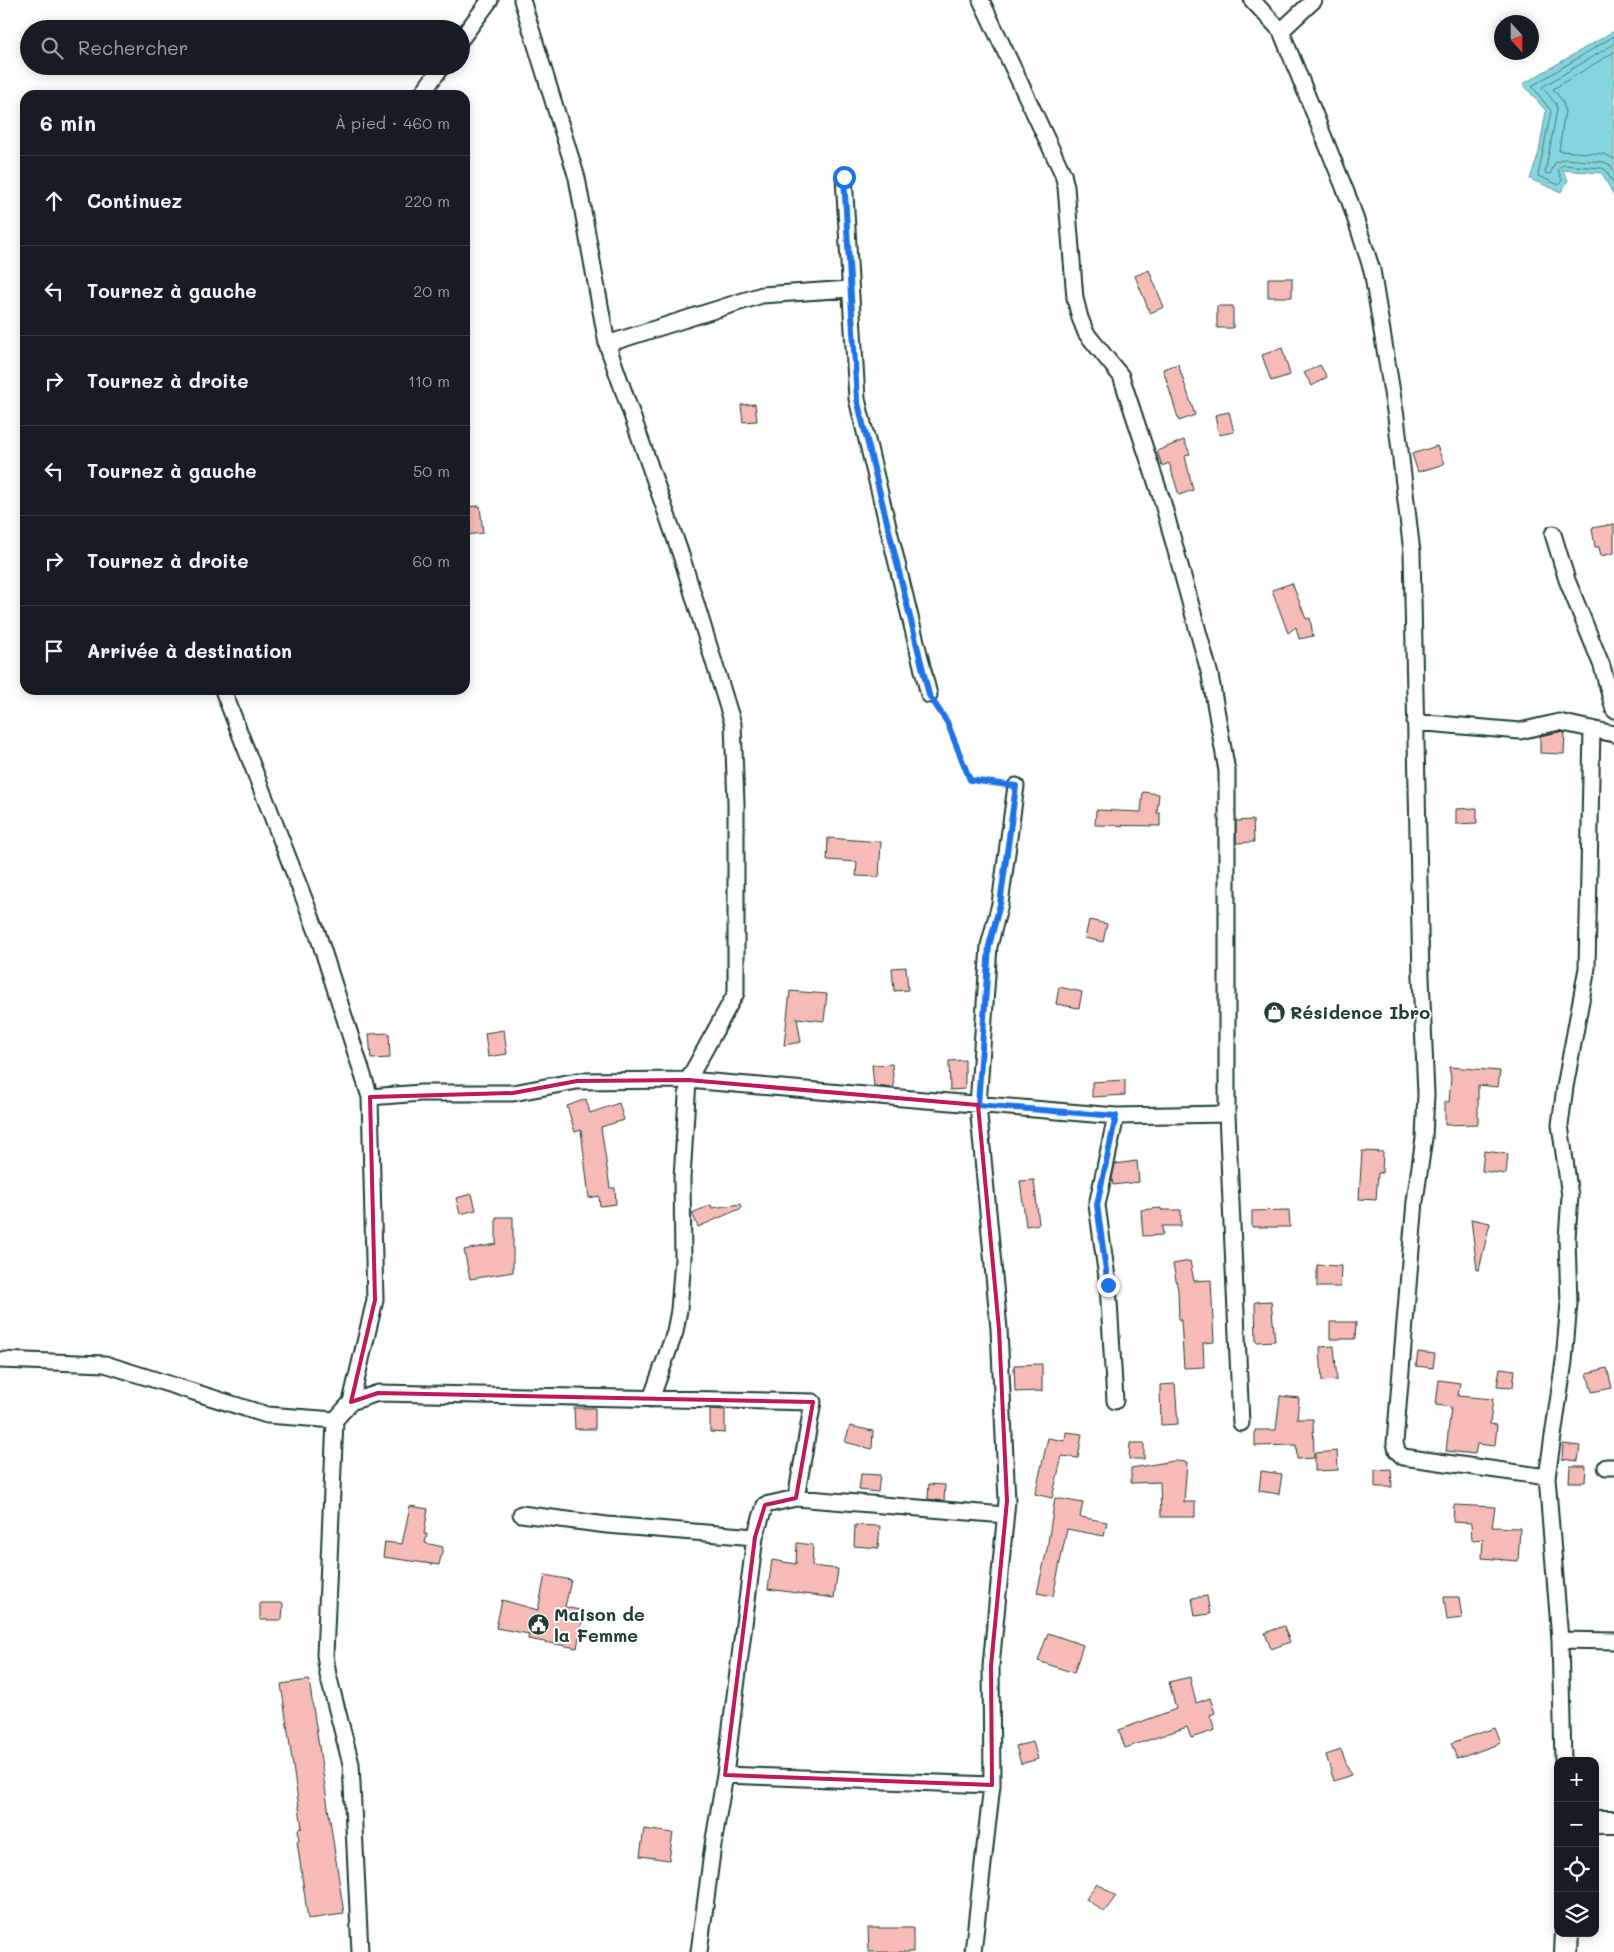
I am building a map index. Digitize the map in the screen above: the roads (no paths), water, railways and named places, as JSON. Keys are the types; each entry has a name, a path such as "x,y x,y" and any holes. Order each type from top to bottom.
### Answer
{"street":[{"path":"470,27 490,0"},
{"path":"522,0 576,178 607,344 680,555 733,724 736,803 736,993 688,1080 682,1178 683,1259 679,1310 675,1332 651,1398"},
{"path":"981,0 1063,174 1066,187 1076,298 1080,318 1086,333 1121,376 1162,500 1210,674 1227,771 1227,1114 1241,1423"},
{"path":"1252,0 1280,31 1350,202 1372,270 1396,417 1412,552 1421,977 1426,1094 1424,1138 1415,1200 1395,1443 1397,1451 1403,1457 1547,1476"},
{"path":"1280,31 1314,0"},
{"path":"425,90 435,75"},
{"path":"844,177 857,399 929,695"},
{"path":"607,344 762,295 850,289"},
{"path":"1553,534 1567,580 1602,666 1614,710"},
{"path":"225,695 317,932 370,1097 375,1300 351,1402 335,1420 325,1655 351,1764 360,1952"},
{"path":"1415,722 1520,731 1559,722 1614,734"},
{"path":"1563,1757 1560,1640 1547,1476 1564,1361 1569,1303 1567,1238 1570,1196 1560,1125 1586,968 1592,729"},
{"path":"973,1952 992,1784 991,1666 1007,1501 999,1328 978,1105 989,946 1000,904 1016,786"},
{"path":"370,1097 421,1094 513,1093 577,1081 688,1080 1116,1116 1227,1114"},
{"path":"1115,1402 1108,1285 1097,1205 1116,1116"},
{"path":"0,1360 105,1364 267,1415 335,1420"},
{"path":"351,1402 378,1393 814,1402 796,1498"},
{"path":"698,1952 725,1775 755,1537 765,1505 796,1498 1005,1515"},
{"path":"521,1514 607,1525 755,1537"},
{"path":"1560,1640 1614,1641"},
{"path":"725,1775 992,1784"},
{"path":"1599,1822 1614,1822"},
{"path":"1566,1952 1567,1937"}],"water":[{"path":"1614,31 1614,196 1602,173 1562,170 1568,180 1561,192 1530,179 1539,152 1546,111 1523,84"}],"place":[{"name":"Résidence Ibro","path":"1274,1012"},
{"name":"Maison de la Femme","path":"538,1624"}]}
